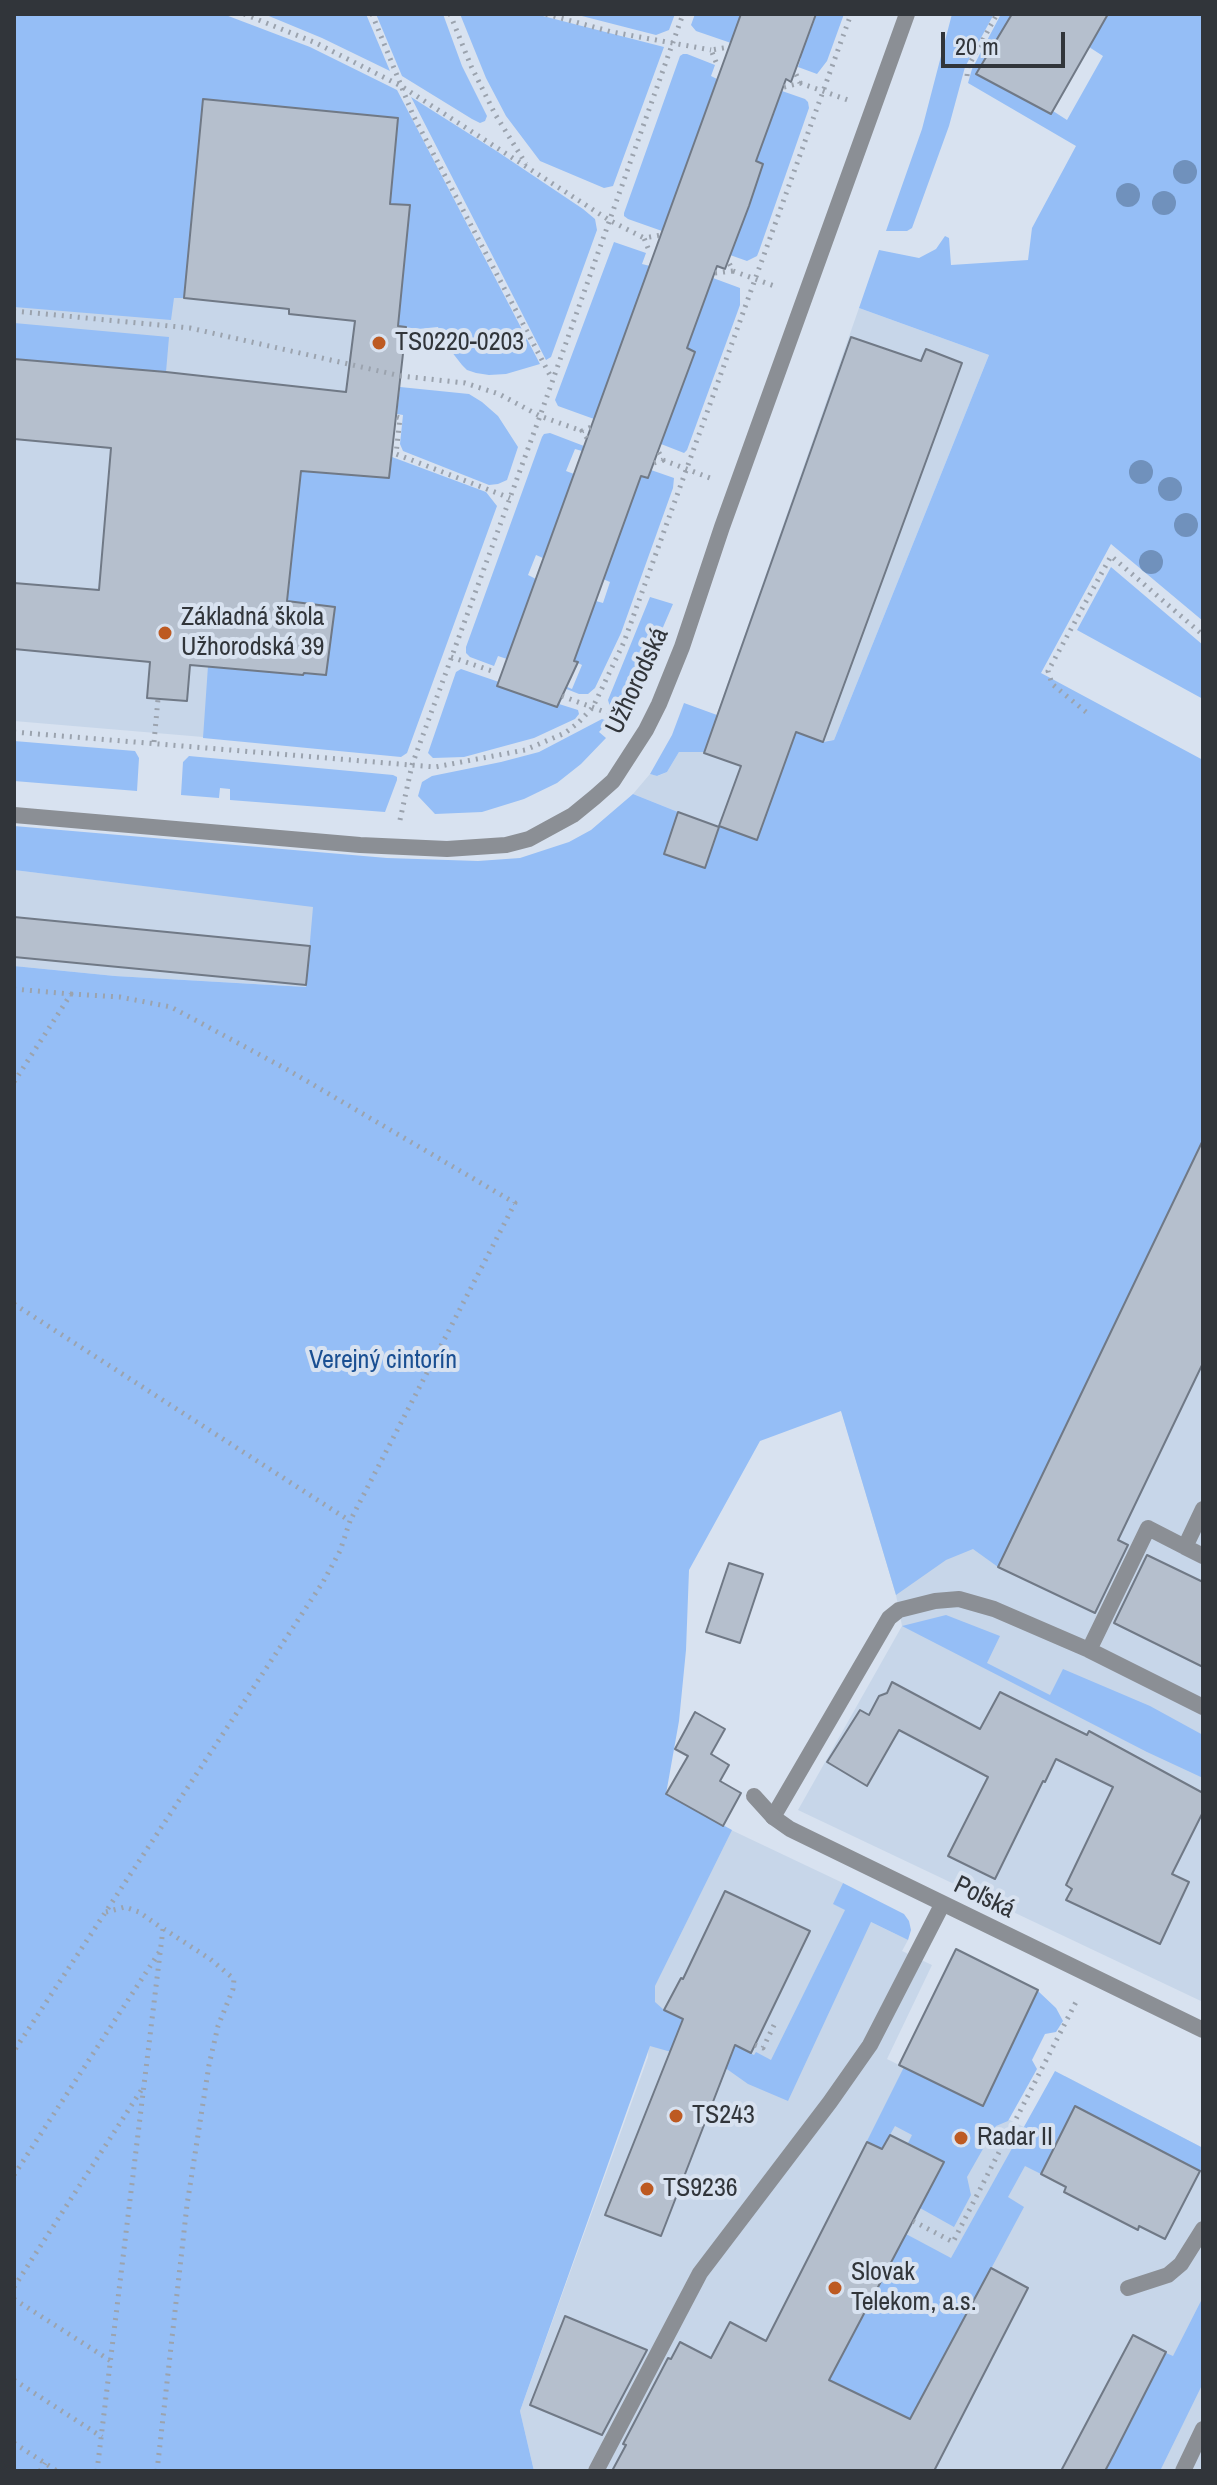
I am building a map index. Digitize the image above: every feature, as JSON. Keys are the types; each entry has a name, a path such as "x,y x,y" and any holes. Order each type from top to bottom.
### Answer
{"street":[{"name":"Užhorodská","path":"14,815 447,849 506,845 529,839 573,815 613,781 646,730 682,647 722,527 907,14"},
{"path":"1185,1547 1203,1509"},
{"path":"1089,1650 1148,1528 1203,1556"},
{"path":"773,1817 889,1618 899,1610 959,1599 994,1609 1089,1650 1203,1707"},
{"name":"Poľská","path":"754,1796 773,1817 790,1829 1203,2030"},
{"path":"596,2471 700,2273 870,2045 942,1905"},
{"path":"1128,2288 1168,2275 1181,2264 1203,2229"},
{"path":"1183,2471 1203,2429"}],"path":[{"path":"244,14 316,43 401,86 609,220 644,238 661,235"},
{"path":"372,14 413,115 553,379"},
{"path":"450,14 495,114 529,168"},
{"path":"546,14 672,44 711,50 729,47"},
{"path":"395,846 412,765 683,14"},
{"path":"14,732 435,767 525,750 565,733 578,723 593,707 624,642 851,14"},
{"path":"967,76 968,67 997,14"},
{"path":"711,50 716,62"},
{"path":"795,72 800,83"},
{"path":"784,87 800,83 823,91"},
{"path":"644,238 648,248"},
{"path":"728,261 733,271"},
{"path":"715,273 733,271 755,279"},
{"path":"14,311 190,328 401,376 465,383 499,394 540,416 582,431 587,438"},
{"path":"397,417 400,418 396,454 510,498"},
{"path":"582,431 591,427"},
{"path":"658,451 663,460 688,470"},
{"path":"654,463 663,460"},
{"path":"1086,712 1052,684 1048,671 1111,556 1203,635"},
{"path":"451,657 492,671"},
{"path":"562,696 622,718"},
{"path":"154,742 158,699"},
{"path":"14,989 120,997 171,1007 288,1070 515,1203 350,1521 340,1551 323,1582 14,2051"},
{"path":"14,1082 71,994"},
{"path":"14,1304 350,1521"},
{"path":"106,1912 125,1907 139,1912 210,1959 234,1979 209,2065 190,2190 157,2471"},
{"path":"97,2471 163,1929"},
{"path":"14,2175 162,1947"},
{"path":"913,2221 953,2242 1090,1976"},
{"path":"755,2045 763,2048 775,2023"},
{"path":"14,2287 145,2085"},
{"path":"14,2299 111,2361"},
{"path":"14,2380 102,2437"},
{"path":"14,2443 57,2471"},
{"path":"40,2471 45,2463"}],"shaded area":[{"path":"103,52 254,105 397,118 390,203 410,205 398,325 406,327 391,460 404,754 14,721 14,105"},
{"path":"859,308 989,355 834,740 791,744 757,840 705,868 664,854 678,812 633,794 650,774 658,776 667,772 679,752 704,751"},
{"path":"14,870 314,906 306,987 115,976 14,966"},
{"path":"1203,1015 1203,2002 798,1810 902,1626 896,1595 841,1410"},
{"path":"666,1794 727,1828 843,1883 834,1904 908,1940 902,1951 932,1965 887,2059 1034,2132 1065,2076 1203,2148 1203,2471 534,2471 520,2411 648,2057"}],"green space":[{"path":"14,14 223,14 310,47 397,90 540,364 506,374 476,373 462,365 444,342 438,327 418,329 398,326 410,206 390,204 397,118 203,99 184,298 174,298 171,320 14,307"},
{"path":"264,14 366,14 390,71 322,38"},
{"path":"376,14 443,14 462,66 487,116 485,121 480,123 472,119 402,76"},
{"path":"460,14 535,14 664,47 613,186 604,188 540,161 506,116 486,78"},
{"path":"574,14 675,14 669,30 656,35"},
{"path":"695,14 741,14 731,43 696,31 691,25"},
{"path":"808,14 844,14 827,61 817,74 798,67 801,58 793,55 800,37 807,40 815,19"},
{"path":"952,14 994,14 965,67 949,126 912,228 907,231 886,231 922,129"},
{"name":"Verejný cintorín","path":"1001,14 1012,14 977,74 1067,120 1103,56 1089,47 1108,14 1203,14 1203,621 1111,544 1041,673 1203,760 1203,1140 998,1567 973,1549 946,1560 896,1595 841,1411 760,1441 689,1570 679,1721 666,1794 732,1830 655,1986 655,2002 664,2010 754,2055 756,2052 771,2060 845,1910 833,1904 843,1883 904,1914 911,1930 908,1940 871,1922 788,2101 748,2084 724,2067 650,2046 520,2411 534,2471 14,2471 14,966 115,976 306,987 313,907 14,870 14,826 387,858 478,861 520,858 569,842 591,830 633,794 678,812 664,854 704,868 719,826 757,840 791,744 786,728 823,742 834,740 989,355 859,308 879,250 919,258 936,249 945,236 949,238 951,265 1028,260 1032,228 1076,146 968,83 972,69"},
{"path":"683,54 715,65 711,76 717,79 662,231 628,219 624,213"},
{"path":"782,91 805,99 809,108 757,256 747,261 730,255 756,161"},
{"path":"411,97 595,219 597,230 551,357 546,360"},
{"path":"614,242 646,253 642,264 650,266 594,419 558,406 555,400"},
{"path":"713,278 740,288 740,305 684,453 661,444 695,352 687,348"},
{"path":"14,323 169,337 166,372 14,359"},
{"path":"400,387 469,394 482,402 498,416 518,447 507,480 489,485 403,451 400,444 403,415 397,414"},
{"path":"550,433 584,446 582,451 575,449 566,471 574,474 543,558 536,555 528,575 536,579 507,659 498,656 494,666 470,657 466,647 542,437"},
{"path":"392,457 486,492 497,506 407,753 401,757 203,738 208,666 302,675 326,674 335,607 287,601 301,471 389,478"},
{"path":"651,470 674,478 673,488 621,633 595,688 588,694 579,694 564,688 572,689 582,665 574,661 596,601 603,603 610,582 603,579 641,476 649,478"},
{"path":"1111,567 1203,645 1203,699 1077,630"},
{"path":"650,597 673,604 626,713 610,707 608,700"},
{"path":"461,669 557,707 559,704 578,710 579,714 575,719 534,738 464,757 433,758 428,753 456,672"},
{"path":"684,703 717,715 704,752 679,752 667,772 657,776 650,774 672,735"},
{"path":"602,719 618,725 613,731 606,724 599,732 606,738 581,764 557,783 524,799 482,812 435,814 418,796 422,782 432,776 539,752"},
{"path":"14,741 135,751 139,758 137,791 14,781"},
{"path":"189,756 393,775 397,780 385,812 230,800 230,789 220,788 219,798 181,795 183,762"},
{"path":"946,1615 1000,1636 987,1663 1050,1695 1063,1669 1150,1706 1203,1735 1203,1778 902,1626"},
{"path":"1038,1991 1056,2008 1063,2021 1056,2032 1045,2034 1032,2060 1037,2069 1008,2121 996,2126 967,2177 971,2195 954,2227 920,2208 944,2161 908,2143 912,2135 895,2126 882,2149 867,2141 904,2067 983,2105"},
{"path":"1055,2071 1203,2148 1203,2172 1075,2106 1041,2174 1025,2166 1008,2197 1024,2207 883,2471 824,2471 863,2397 829,2380 906,2234 951,2258"},
{"path":"1203,2297 1203,2383 1160,2471 1105,2471 1166,2353 1173,2356"}],"building":[{"path":"741,14 816,14 791,82 786,79 756,161 763,164 749,206 725,269 717,266 687,348 695,352 648,478 641,476 574,661 578,662 557,707 497,686"},
{"path":"1012,14 1108,14 1051,114 976,74"},
{"path":"203,99 398,118 390,204 410,205 398,326 406,327 389,478 301,471 287,601 335,607 326,675 190,665 187,701 147,698 150,662 14,649 14,583 99,590 111,448 14,439 14,359 346,392 355,321 289,314 289,309 184,298"},
{"path":"851,337 921,361 926,349 962,363 823,742 796,732 757,840 719,826 741,766 704,753"},
{"path":"678,812 719,827 705,868 664,854"},
{"path":"14,917 310,946 306,985 14,957"},
{"path":"1203,1140 1203,1363 1118,1540 1128,1545 1095,1613 998,1567"},
{"path":"1147,1555 1203,1582 1203,1667 1114,1623"},
{"path":"729,1563 763,1574 740,1643 706,1632"},
{"path":"892,1682 980,1729 1000,1692 1087,1735 1089,1731 1203,1793 1203,1812 1172,1874 1189,1882 1160,1944 1066,1900 1072,1889 1066,1885 1113,1787 1056,1759 995,1879 948,1856 988,1777 899,1730 867,1786 827,1762 860,1710 869,1715 879,1696 887,1693"},
{"path":"695,1712 725,1729 711,1754 729,1765 720,1781 741,1793 723,1826 666,1794 688,1756 675,1749"},
{"path":"725,1891 810,1931 751,2053 735,2045 661,2236 605,2215 683,2019 664,2010 683,1979"},
{"path":"956,1949 1038,1990 983,2106 899,2065"},
{"path":"1075,2106 1200,2171 1165,2239 1139,2226 1138,2230 1064,2192 1066,2187 1041,2174"},
{"path":"890,2135 944,2162 829,2380 910,2419 991,2268 1028,2288 934,2471 612,2471 668,2358 671,2359 680,2342 711,2358 730,2322 766,2341 867,2142 882,2149"},
{"path":"565,2316 647,2350 602,2435 530,2405"},
{"path":"1133,2335 1166,2352 1105,2471 1061,2471"}],"place":[{"name":"TS0220-0203","path":"379,343"},
{"name":"Základná škola Užhorodská 39","path":"165,633"},
{"name":"TS243","path":"676,2116"},
{"name":"Radar II","path":"961,2138"},
{"name":"TS9236","path":"647,2189"},
{"name":"Slovak Telekom, a.s.","path":"835,2288"}]}
